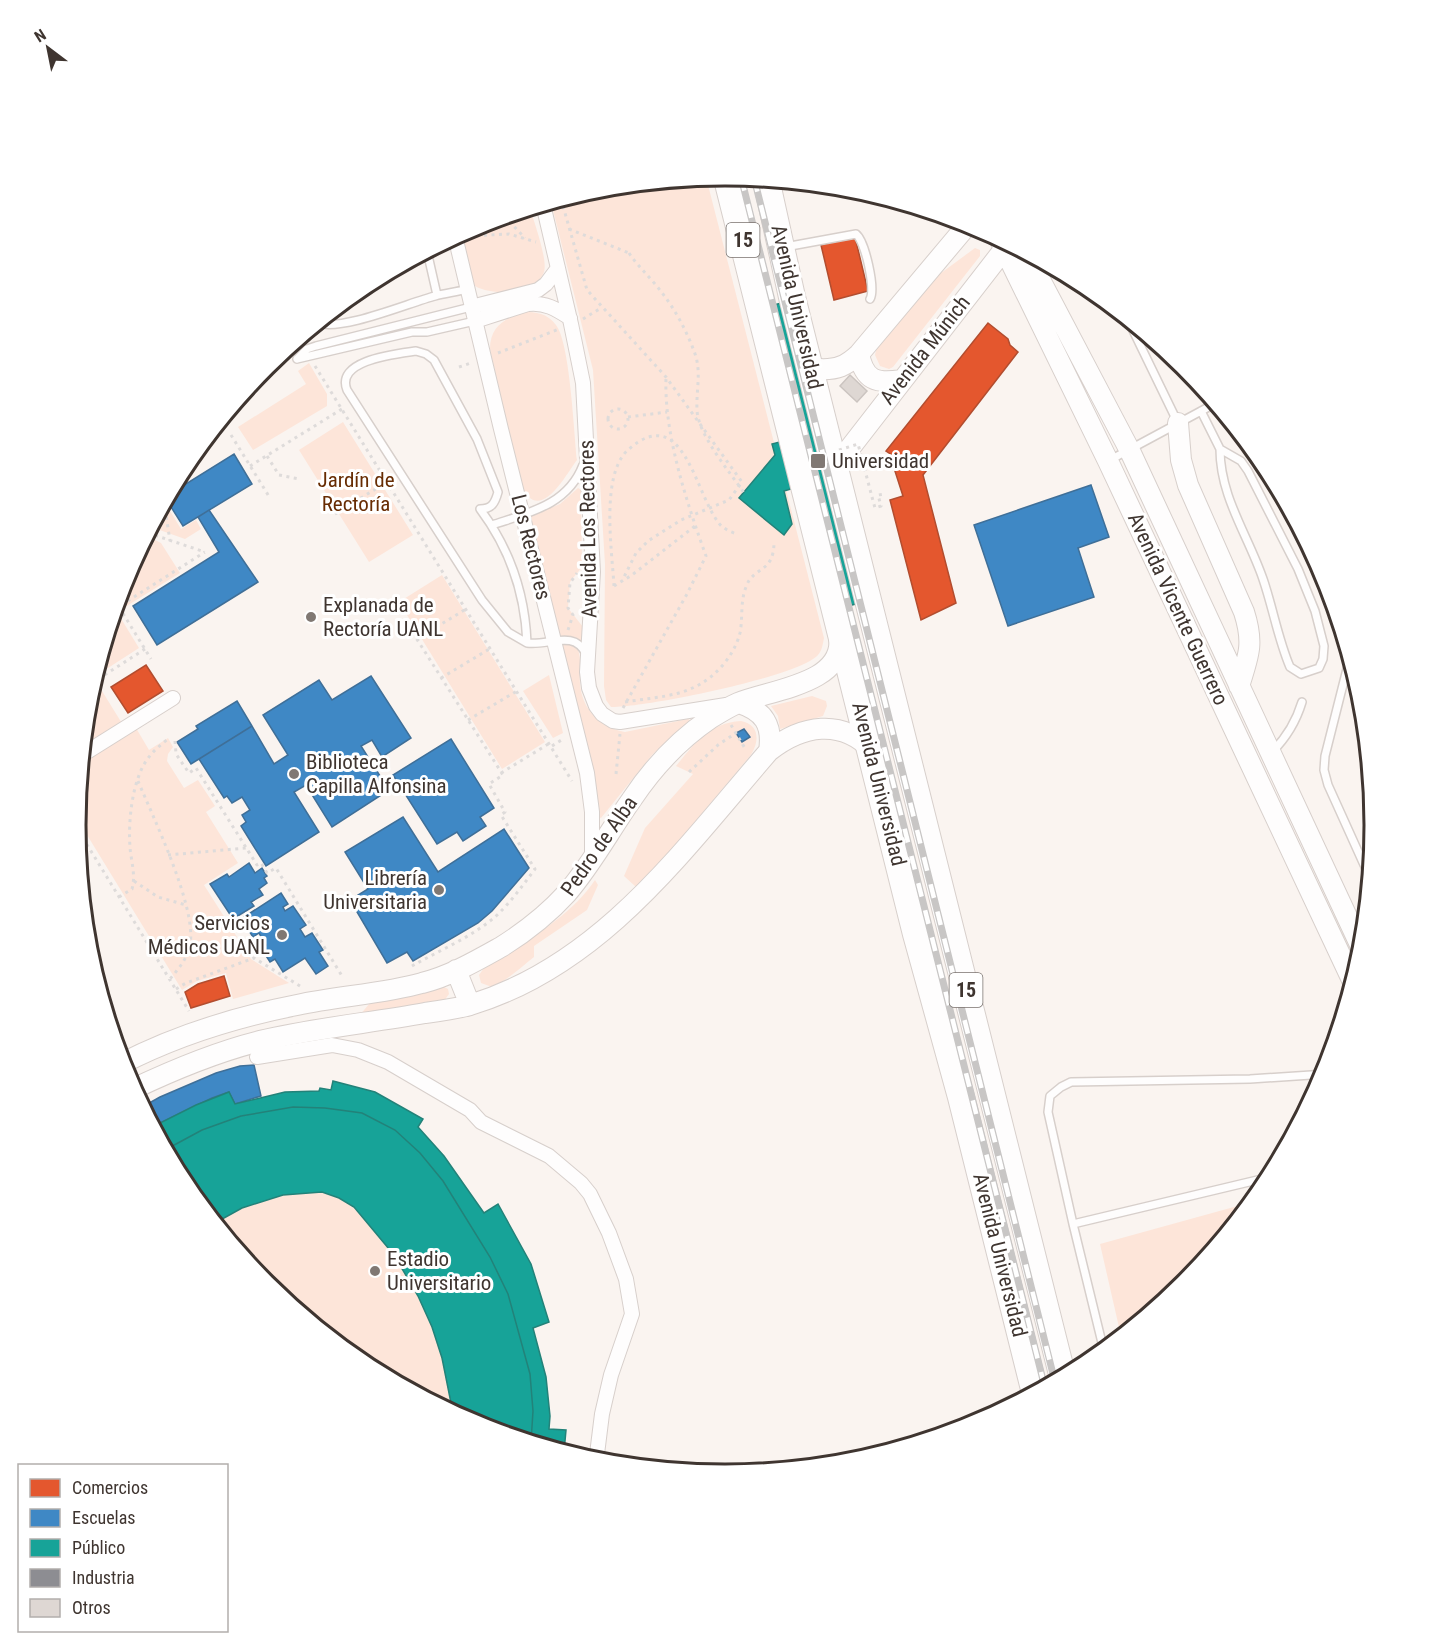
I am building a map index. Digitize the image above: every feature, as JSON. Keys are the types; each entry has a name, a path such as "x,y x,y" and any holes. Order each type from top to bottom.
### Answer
{"highway":[{"name":"Avenida Universidad","path":"729,186 834,609 872,750 916,933 964,1108 1033,1385"},
{"path":"749,265 764,187"},
{"name":"Avenida Universidad","path":"768,187 792,297 1061,1369"},
{"path":"1002,1260 1060,1370"}],"main road":[{"path":"819,369 829,370 842,367 859,354 962,231"},
{"name":"Avenida Múnich","path":"841,453 901,380 1001,248"},
{"name":"Avenida Vicente Guerrero","path":"1008,251 1348,970"},
{"name":"Avenida Vicente Guerrero","path":"1032,264 1129,449 1355,935"},
{"path":"859,354 861,365 872,378 886,382 901,380"},
{"path":"1178,423 1181,460 1188,485 1250,630 1250,646 1239,686"},
{"name":"Pedro de Alba","path":"130,1060 167,1043 232,1020 300,1004 422,983 456,970 500,947 527,929 564,896 592,860 633,798 661,763 704,723 739,703 801,683 830,667 837,658 840,646 834,609"},
{"path":"739,703 751,707 764,718 770,733 770,751"},
{"path":"141,1085 186,1065 259,1041 470,1005 494,997 533,979 592,941 646,893 770,751 784,740 800,733 830,728 843,730 860,738 872,750"},
{"path":"456,970 470,1005"}],"street":[{"name":"Avenida Los Rectores","path":"545,211 558,268 576,319 583,383 593,572 588,680 591,696 602,714 613,721 629,722 739,703"},
{"name":"Los Rectores","path":"461,243 473,314 523,515 559,641 587,773 592,812 592,860"},
{"path":"473,314 538,290 546,284 558,268"},
{"path":"473,314 537,303 555,308 576,319"},
{"path":"90,750 173,698"},
{"path":"257,1057 332,1046 358,1050 417,1077 470,1110 482,1122 549,1156 581,1183 590,1194 609,1233 626,1279 632,1314 610,1375 597,1451"}],"lane":[{"path":"782,248 856,234 862,241 873,291 870,299"},
{"path":"430,258 437,295"},
{"path":"329,324 350,322 437,295 467,289"},
{"path":"473,314 427,332 412,332 297,359 307,349 316,346 473,314"},
{"path":"1135,335 1178,423"},
{"path":"527,643 522,598 512,563 492,525 480,509 492,507 498,492 477,439 434,360 416,351 386,355 352,368 346,373 343,382 346,390 482,600 508,632 527,643 537,645 572,640 579,643 589,662"},
{"path":"1108,461 1209,407"},
{"path":"1202,411 1220,449 1220,466 1226,493 1262,576 1290,667 1301,675 1319,668 1323,659 1324,646 1308,590 1248,471 1241,461 1220,449"},
{"path":"492,525 546,507 564,494 582,470 587,455"},
{"path":"1346,673 1325,756 1324,770 1328,785 1363,863"},
{"path":"1271,754 1292,729 1302,702"},
{"path":"1102,1341 1048,1112 1050,1096 1071,1082 1229,1080 1314,1075"},
{"path":"1073,1224 1257,1180"}],"path":[{"path":"563,206 587,290 666,377 742,482 729,500 673,524 641,547 622,581"},
{"path":"510,222 526,239"},
{"path":"568,228 629,253 668,300 688,336 699,366 697,411 699,419 708,440 744,493"},
{"path":"477,235 509,234 541,243"},
{"path":"576,319 602,308"},
{"path":"490,355 559,329"},
{"path":"309,357 573,782"},
{"path":"459,367 472,363"},
{"path":"622,710 706,556 692,516 667,411 666,377"},
{"path":"250,466 342,409"},
{"path":"615,409 621,409 628,417 623,428 613,428 606,424 607,416 615,409"},
{"path":"628,417 667,411"},
{"path":"231,435 270,498"},
{"path":"695,526 614,586 610,502 613,474 626,451 648,437 664,436 678,445 718,523 737,534"},
{"path":"841,453 858,444 875,508 881,506 878,495 885,494"},
{"path":"267,455 279,475 299,479"},
{"path":"335,514 387,482"},
{"path":"166,514 170,541"},
{"path":"126,602 205,552 155,535"},
{"path":"625,702 684,692 712,677 728,658 737,641 746,587 771,560 774,542"},
{"path":"559,641 573,615 568,608 570,583 582,567"},
{"path":"417,639 466,609"},
{"path":"121,613 152,659"},
{"path":"412,966 475,931 495,917 535,869 501,815 505,812 489,784 503,776 501,772 413,633"},
{"path":"441,678 491,648"},
{"path":"103,676 145,649"},
{"path":"468,720 517,691"},
{"path":"731,725 750,756"},
{"path":"616,774 620,733"},
{"path":"689,772 718,745 736,733"},
{"path":"119,897 132,889 134,881 129,820 138,781 148,758 169,738"},
{"path":"501,772 566,738"},
{"path":"175,741 176,754 182,764 189,773 196,768 257,865 261,863 267,873 276,868 342,976"},
{"path":"138,781 187,906 191,934 188,954 170,980"},
{"path":"86,844 189,1011"},
{"path":"168,855 246,848"},
{"path":"134,881 158,897 187,906"},
{"path":"176,989 186,983 254,958 300,986"}],"green space":[{"path":"708,186 824,638 818,655 805,664 782,673 719,690 611,707 606,700 604,686 605,564 593,370 553,209 642,191"},
{"path":"532,215 545,266 539,280 532,285 511,292 489,291 472,284 462,242"},
{"path":"975,248 980,250 980,256 893,367 889,369 880,366 875,355 877,346 933,279"},
{"path":"523,312 537,313 549,318 561,335 568,368 577,460 551,494 536,501 528,496 521,485 490,349 495,329"},
{"path":"309,363 327,394 327,406 253,450 238,427 306,384 298,371"},
{"name":"Jardín de Rectoría","path":"343,422 413,535 369,562 299,450"},
{"path":"578,488 581,490 582,567 570,582 568,608 583,627 582,643 573,637 558,638 528,517 560,504"},
{"path":"169,509 181,529 196,520 201,529 185,539 158,529"},
{"path":"153,539 161,543 180,573 123,608"},
{"path":"442,575 545,742 502,769 399,602"},
{"path":"120,617 139,648 105,670"},
{"path":"567,642 578,650 581,693 589,709 600,722 625,732 690,720 652,755 601,818 598,817 590,754 560,644"},
{"path":"549,675 563,733 553,738 523,691"},
{"path":"101,689 123,725 91,746"},
{"path":"812,696 826,701 827,706 823,716 780,729 778,716 771,706"},
{"path":"741,721 755,730 755,746 750,756 668,854 636,887 624,876 645,828 693,774 676,766 696,742 711,730"},
{"path":"136,728 149,750 168,738 173,747 168,754 167,761 184,788 198,780 215,806 206,812 238,863 204,885 251,959 289,983 233,999 226,973 197,981 182,990 86,834 90,756"},
{"path":"595,880 598,885 587,910 534,946 534,957 509,977 492,987 481,983 479,975 484,968 559,918 572,907"},
{"path":"442,986 448,989 449,994 444,1001 359,1016 370,1003"},
{"path":"293,1107 532,1431 532,1435 442,1399 370,1357 336,1332 303,1306 244,1247 193,1180"},
{"path":"1238,1206 1206,1247 1177,1277 1147,1306 1119,1328 1100,1244"}],"building: Comercios":[{"path":"855,237 868,291 834,300 821,245"},
{"path":"988,323 1008,339 1010,345 1018,352 923,475 956,603 921,620 890,500 903,496 893,465 895,457 886,451"},
{"path":"146,665 163,691 128,713 111,687"},
{"path":"224,976 230,996 191,1008 185,992 198,984"}],"building: Escuelas":[{"path":"234,454 252,484 183,526 170,506 183,486"},
{"path":"1091,485 1109,537 1078,548 1094,597 1008,626 974,525"},
{"path":"209,510 258,582 157,645 133,606 219,552 198,517"},
{"name":"Biblioteca Capilla Alfonsina","path":"371,676 411,738 382,757 372,740 361,746 389,790 332,827 306,785 294,792 319,832 266,866 241,826 246,822 242,815 250,810 242,797 232,803 227,796 224,798 199,759 252,726 274,764 288,755 263,715 319,680 332,700"},
{"path":"237,701 252,726 191,764 177,742 198,729 196,726"},
{"path":"744,729 750,737 742,742 736,733"},
{"path":"451,739 494,808 480,817 486,826 463,841 457,832 437,844 393,775"},
{"name":"Librería Universitaria","path":"403,817 438,872 504,829 529,868 492,911 478,923 413,961 407,952 387,963 350,900 368,889 345,852"},
{"path":"249,863 255,873 262,868 267,876 264,878 267,883 259,889 263,895 251,902 254,906 233,919 210,884 227,874 229,877"},
{"name":"Servicios Médicos UANL","path":"281,893 288,904 283,907 285,911 293,906 306,925 300,929 305,937 312,933 323,950 319,952 328,966 316,974 305,958 283,972 275,959 270,962 261,948 266,945 259,933 253,937 241,919"},
{"path":"254,1065 261,1096 235,1104 229,1092 212,1098 160,1123 164,1133 149,1103 216,1073 240,1066"}],"building: Público":[{"path":"801,298 876,599 832,610 801,486 784,491 792,524 784,535 739,498 775,455 772,444 791,439 758,309"},
{"path":"333,1081 375,1092 423,1119 418,1127 444,1156 484,1213 498,1204 531,1264 549,1322 533,1328 546,1377 549,1429 566,1430 565,1444 531,1435 533,1411 530,1374 508,1294 490,1257 443,1181 420,1153 395,1130 362,1113 293,1107 241,1116 202,1130 172,1146 160,1123 229,1092 235,1104 285,1092 319,1091 320,1088 331,1090"},
{"name":"Estadio Universitario","path":"293,1107 362,1113 395,1130 420,1153 443,1181 490,1257 508,1294 530,1374 533,1411 531,1435 451,1403 442,1358 432,1327 418,1296 394,1255 354,1207 322,1192 283,1195 242,1208 222,1219 172,1146 202,1130 241,1116"}],"building: Otros":[{"path":"850,375 867,391 857,402 840,386"}],"railway":[{"path":"743,186 1043,1380"},
{"path":"756,187 1053,1374"}],"place":[{"name":"Universidad","path":"818,461"},
{"name":"Explanada de Rectoría UANL","path":"311,617"},
{"name":"Biblioteca Capilla Alfonsina","path":"294,774"},
{"name":"Librería Universitaria","path":"439,890"},
{"name":"Servicios Médicos UANL","path":"282,935"},
{"name":"Estadio Universitario","path":"375,1271"}]}
